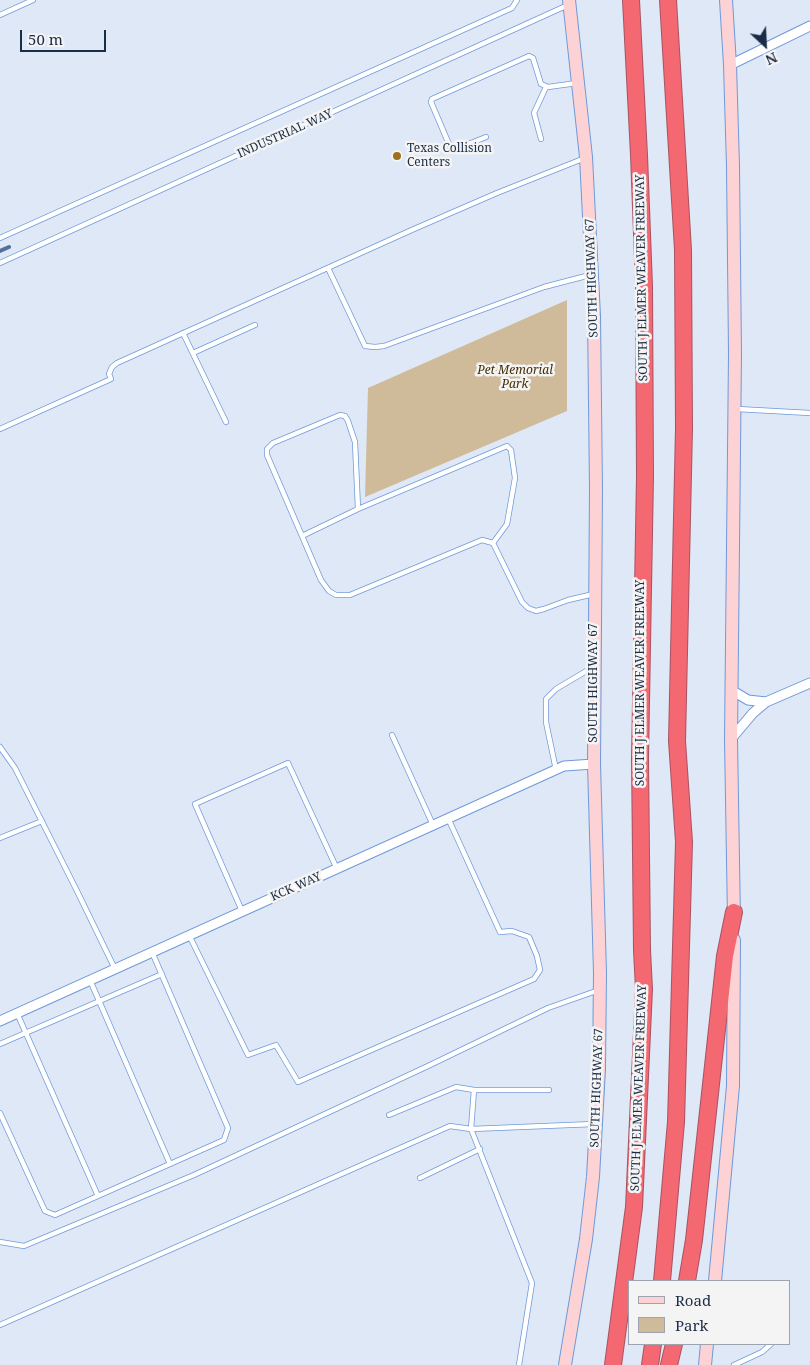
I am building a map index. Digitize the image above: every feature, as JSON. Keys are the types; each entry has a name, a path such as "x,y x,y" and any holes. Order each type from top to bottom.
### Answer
{"highway":[{"path":"662,1280 676,1122 684,842 677,741 684,428 682,250 668,0"},
{"name":"SOUTH J ELMER WEAVER FREEWAY","path":"613,1365 634,1207 644,989 640,758 645,476 644,286 631,3"},
{"path":"687,1280 694,1240 725,956 734,912"},
{"path":"650,1365 653,1345"},
{"path":"669,1365 674,1345"}],"main road":[{"path":"715,1280 733,1086 734,912 731,739 734,166 726,0"},
{"name":"SOUTH HIGHWAY 67","path":"565,1365 586,1240 593,1177 599,1069 600,990 594,764 596,470 592,274 586,157 569,2"},
{"path":"705,1365 707,1345"}],"street":[{"path":"730,65 810,26"},
{"path":"731,739 753,713 766,702 810,683"},
{"path":"732,691 748,700 766,702"},
{"name":"KCK WAY","path":"0,1021 564,766 594,764"}],"lane":[{"path":"0,16 33,0"},
{"path":"0,238 512,8 517,0"},
{"name":"INDUSTRIAL WAY","path":"0,263 569,2"},
{"path":"486,137 456,150 451,149 432,98 529,56 532,58 541,84 546,87 578,83"},
{"path":"541,139 534,112 546,87"},
{"path":"0,429 111,379 109,374 112,367 117,363 497,193 586,157"},
{"path":"328,268 365,346 375,347 384,346 544,287 592,274"},
{"path":"193,353 255,325"},
{"path":"183,333 226,422"},
{"path":"734,409 810,413"},
{"path":"358,509 355,442 345,416 340,415 273,443 267,449 267,455 321,580 329,591 336,595 350,595 482,540 493,543 522,602 528,608 536,611 544,610 568,600 595,594"},
{"path":"302,536 358,509 508,446 511,450 515,478 507,524 493,543"},
{"path":"556,770 546,722 546,699 556,689 594,667"},
{"path":"392,735 433,825"},
{"path":"0,747 15,768 115,969"},
{"path":"242,911 195,804 288,764 336,869"},
{"path":"189,935 248,1055 276,1045 298,1082 534,979 540,970 537,956 529,937 512,931 500,932 448,818"},
{"path":"0,838 42,821"},
{"path":"0,1113 45,1211 55,1215 224,1140 228,1128 152,952"},
{"path":"0,1044 162,974"},
{"path":"90,980 170,1164"},
{"path":"0,1242 24,1246 194,1175 548,1008 600,990"},
{"path":"17,1013 98,1196"},
{"path":"388,1115 456,1087 474,1090 549,1090"},
{"path":"474,1090 472,1128 532,1283 520,1365"},
{"path":"0,1325 450,1126 472,1128 596,1124"},
{"path":"420,1178 480,1150"},
{"path":"734,1365 762,1352 770,1345"}],"green space":[{"name":"Pet Memorial Park","path":"567,300 567,411 365,497 368,388"}],"waterway":[{"path":"0,251 9,247"}],"place":[{"name":"Texas Collision Centers","path":"397,156"}]}
